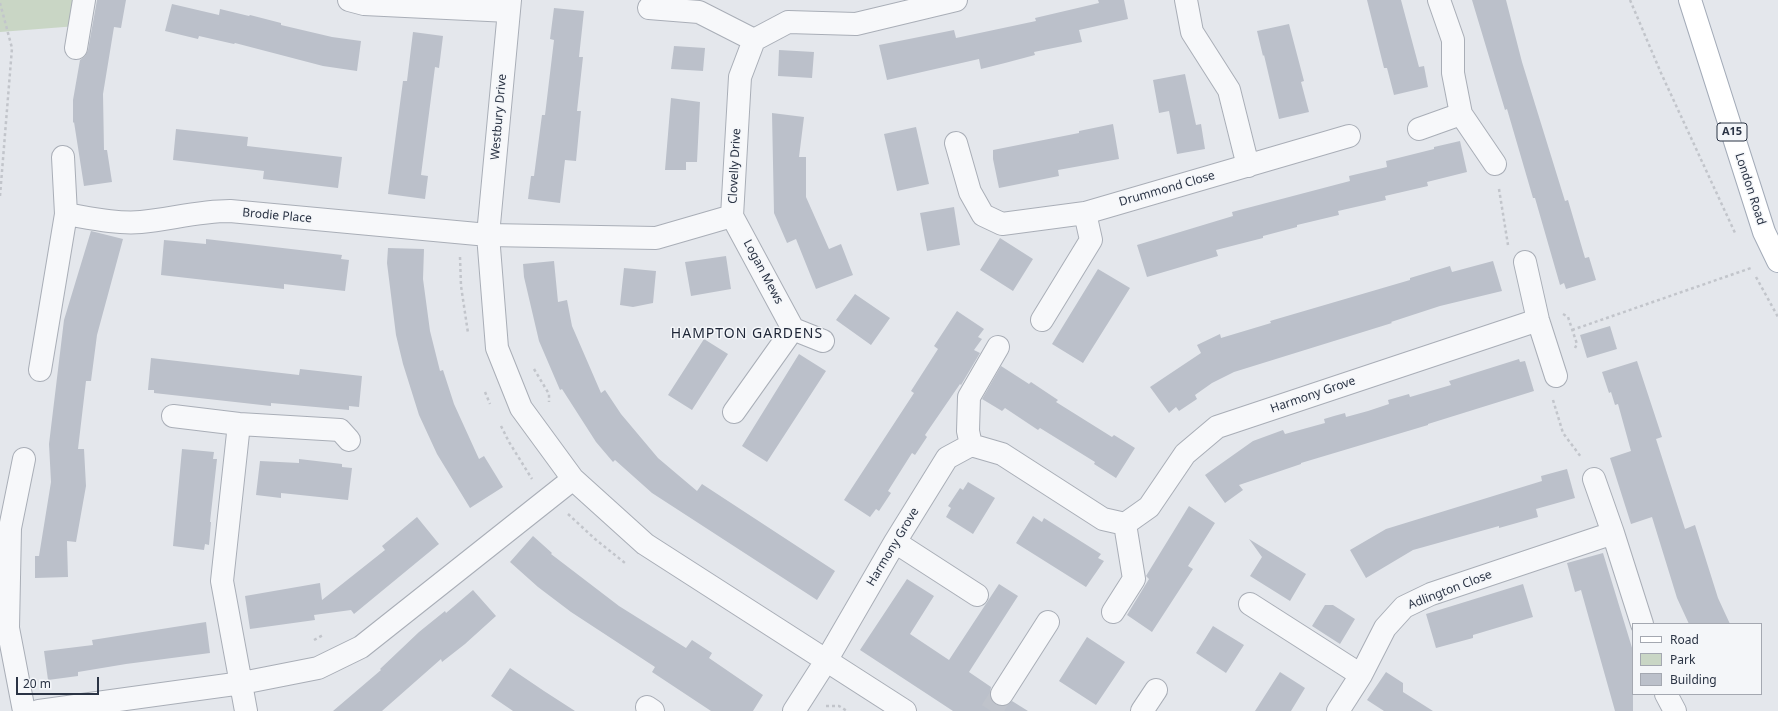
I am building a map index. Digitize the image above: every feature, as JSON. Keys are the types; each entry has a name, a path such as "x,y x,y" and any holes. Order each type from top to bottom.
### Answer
{"main road":[{"name":"London Road","path":"1690,0 1764,232 1778,261"}],"street":[{"path":"76,48 84,0"},
{"path":"349,0 364,4 510,6"},
{"path":"649,8 699,12 754,40 788,22 856,24 956,0"},
{"path":"1186,0 1192,32 1229,90 1248,166"},
{"path":"1439,0 1453,40 1453,73 1461,114 1495,164"},
{"name":"Westbury Drive","path":"510,6 488,235 497,348 521,408 573,480 645,544 826,661"},
{"name":"Clovelly Drive","path":"488,235 656,238 732,216 740,77 754,40"},
{"path":"1419,129 1461,114"},
{"name":"Drummond Close","path":"956,143 970,192 983,215 1002,224 1085,213 1349,136"},
{"path":"40,370 66,214 63,157"},
{"name":"Brodie Place","path":"66,214 105,220 138,222 212,211 230,211 488,235"},
{"path":"1042,320 1091,240 1085,213"},
{"name":"Logan Mews","path":"732,216 793,329"},
{"path":"1525,262 1538,320 1556,376"},
{"name":"Harmony Grove","path":"1125,524 1149,507 1185,454 1217,427 1538,320"},
{"path":"734,412 793,329 824,341"},
{"path":"998,347 969,396 968,431 971,445 1002,454 1103,519 1125,524 1134,578 1114,612"},
{"path":"173,416 239,424 340,430 349,440"},
{"path":"239,424 222,581 246,711"},
{"name":"Harmony Grove","path":"794,711 826,661 895,542 947,458 971,445"},
{"path":"24,459 10,528 8,628 24,711"},
{"path":"1594,479 1642,623"},
{"path":"39,711 242,683 318,668 362,647 573,480"},
{"name":"Adlington Close","path":"1338,711 1361,675 1386,628 1404,606 1431,594 1613,533"},
{"path":"895,542 977,595"},
{"path":"1250,604 1361,675"},
{"path":"1002,694 1048,622"},
{"path":"826,661 905,711"},
{"path":"1142,711 1156,690"},
{"path":"1667,695 1675,711"}],"path":[{"path":"1630,0 1661,73 1737,236"},
{"path":"0,3 12,48 0,196"},
{"path":"460,232 461,286 469,335"},
{"path":"1749,263 1778,317"},
{"path":"1572,330 1751,268"},
{"path":"485,391 493,410"},
{"path":"500,423 509,442 534,481"},
{"path":"567,512 595,539 630,566"},
{"path":"312,644 315,639 327,633"},
{"path":"828,707 839,706 847,711"}],"green space":[{"path":"0,0 77,0 77,26 0,32"}],"building":[{"path":"97,0 126,0 121,28 114,27 103,94 104,150 107,150 112,182 84,186 74,122 73,123 73,100 80,60 85,56 88,50"},
{"path":"1098,0 1124,0 1128,19 1079,30 1082,42 1034,52 1035,55 1005,63 981,69 979,59 887,80 879,45 954,30 956,38 1036,21 1035,18 1099,3"},
{"path":"1367,0 1401,0 1419,67 1424,66 1428,87 1394,95 1387,68 1384,68"},
{"path":"1472,0 1506,0 1522,62 1565,201 1568,200 1585,258 1589,257 1596,280 1566,289 1564,283 1560,285 1535,198 1533,198 1507,109 1505,110"},
{"path":"172,4 219,15 220,9 250,15 281,23 281,25 332,37 361,41 357,71 323,66 235,43 199,36 198,39 165,31"},
{"path":"554,8 584,11 579,57 583,57 577,111 581,111 576,161 565,160 560,203 528,199 531,176 534,176 542,115 545,115 554,40 550,39"},
{"path":"1289,24 1304,81 1301,82 1309,112 1279,119 1257,31"},
{"path":"413,32 443,36 439,68 435,67 421,175 428,176 425,199 388,194 403,81 407,81"},
{"path":"674,46 705,48 703,71 671,69"},
{"path":"779,50 814,52 812,78 778,76"},
{"path":"1185,74 1196,125 1201,124 1205,149 1177,154 1169,111 1159,113 1153,80"},
{"path":"671,98 700,102 697,162 686,162 686,170 665,170"},
{"path":"772,113 804,117 799,157 806,157 806,197 829,249 841,244 853,275 816,289 796,239 787,243 774,213"},
{"path":"1113,124 1119,159 1058,170 1059,176 999,188 993,159 993,150 1079,133 1079,131"},
{"path":"916,127 929,184 897,191 884,134"},
{"path":"176,129 248,137 247,146 342,157 338,188 263,179 264,171 173,160"},
{"path":"1460,141 1467,172 1427,182 1428,186 1385,196 1386,200 1338,211 1339,215 1297,225 1297,227 1263,236 1263,238 1216,250 1218,256 1147,277 1137,245 1233,216 1232,212 1350,181 1349,176 1387,167 1386,161"},
{"path":"954,207 960,245 927,251 920,213"},
{"path":"91,231 123,239 97,335 91,381 86,381 78,449 84,449 86,486 76,542 67,541 68,577 35,578 35,556 39,556 51,482 49,444 64,320"},
{"path":"1000,238 1033,259 1013,291 980,270"},
{"path":"206,239 342,255 341,259 349,260 345,291 284,284 284,289 161,275 164,240 206,244"},
{"path":"388,248 424,249 423,279 430,331 440,371 443,370 454,404 479,459 484,456 503,487 470,508 437,454 419,415 403,364 396,335 387,263"},
{"path":"726,256 731,289 691,296 685,262"},
{"path":"554,261 558,302 567,300 572,326 601,393 605,390 621,414 658,458 697,491 702,484 835,571 817,600 652,493 615,460 613,462 596,442 562,389 560,390 539,341 524,277 523,264"},
{"path":"1493,261 1502,291 1440,306 1391,322 1392,323 1234,372 1212,383 1195,395 1197,399 1179,411 1176,407 1169,413 1150,387 1201,353 1197,345 1220,334 1221,338 1271,323 1270,321 1410,280 1410,278 1450,266 1452,272"},
{"path":"624,268 656,271 653,303 633,307 620,305"},
{"path":"1098,269 1130,288 1083,363 1052,344"},
{"path":"855,294 890,318 871,345 836,320"},
{"path":"957,311 984,329 978,337 982,339 974,350 980,353 961,385 960,384 925,435 927,437 915,455 912,453 888,491 891,493 879,511 876,509 870,517 844,500 914,393 911,391 938,349 934,346"},
{"path":"1610,326 1617,349 1587,358 1580,335"},
{"path":"704,339 728,354 692,410 668,395"},
{"path":"799,354 826,371 767,462 742,446"},
{"path":"151,358 299,375 300,369 362,376 359,407 349,406 349,410 271,403 271,406 154,393 154,390 148,390"},
{"path":"1519,359 1520,362 1525,361 1534,391 1301,463 1239,485 1243,490 1225,503 1205,475 1253,441 1283,430 1285,434 1325,423 1324,419 1345,413 1346,417 1368,411 1389,404 1388,400 1409,394 1410,397 1451,385 1449,381"},
{"path":"1637,361 1662,437 1656,439 1685,529 1695,525 1718,598 1730,623 1689,623 1677,598 1652,517 1631,524 1610,458 1631,451 1618,404 1615,405 1611,392 1609,393 1602,372"},
{"path":"1001,366 1029,384 1031,382 1058,400 1056,402 1112,437 1114,435 1135,448 1116,478 1094,464 1095,462 1040,428 1038,430 1005,408 1002,411 982,399"},
{"path":"182,449 214,452 213,459 217,459 209,545 205,544 204,550 173,546"},
{"path":"299,459 342,464 342,467 352,468 348,500 281,493 281,498 256,495 260,461 299,463"},
{"path":"1567,469 1575,498 1536,509 1538,517 1499,528 1499,526 1413,550 1366,578 1350,550 1386,529 1542,481 1541,476"},
{"path":"968,482 995,498 973,534 946,517 951,508 948,506 960,488 963,490"},
{"path":"1189,506 1215,523 1188,566 1193,569 1152,632 1127,615 1149,579 1146,576"},
{"path":"1033,516 1042,522 1044,518 1101,554 1098,558 1104,561 1086,587 1016,543"},
{"path":"417,517 439,544 354,614 351,610 314,615 315,620 250,629 245,596 320,583 322,600 385,550 382,546"},
{"path":"533,536 552,553 551,554 619,606 686,648 692,640 712,653 709,658 763,695 753,711 711,711 652,672 655,667 571,612 538,587 510,562"},
{"path":"1249,539 1306,574 1290,601 1250,576 1262,557"},
{"path":"1603,553 1632,648 1633,711 1615,711 1581,590 1575,592 1567,563"},
{"path":"907,579 934,596 910,634 949,660 999,584 1018,596 969,672 991,687 991,699 995,704 1002,706 1007,705 1012,701 1028,711 953,711 860,650"},
{"path":"1523,584 1533,617 1473,635 1473,638 1436,648 1426,614"},
{"path":"473,590 496,616 465,644 442,662 441,659 382,711 333,711 381,670 380,669 419,632 445,611 446,613"},
{"path":"1325,605 1333,605 1355,619 1340,644 1312,626"},
{"path":"206,622 210,653 78,672 78,676 48,680 44,651 93,645 92,640"},
{"path":"1213,626 1244,645 1226,673 1196,653"},
{"path":"1087,637 1125,662 1096,705 1059,681"},
{"path":"510,668 575,711 513,711 491,696"},
{"path":"1280,672 1305,688 1291,711 1255,711"},
{"path":"1386,672 1403,683 1403,692 1433,711 1384,711 1367,700"}],"tunnel":[{"path":"991,711 1002,694"}],"district":[{"name":"HAMPTON GARDENS","path":"747,334"}]}
